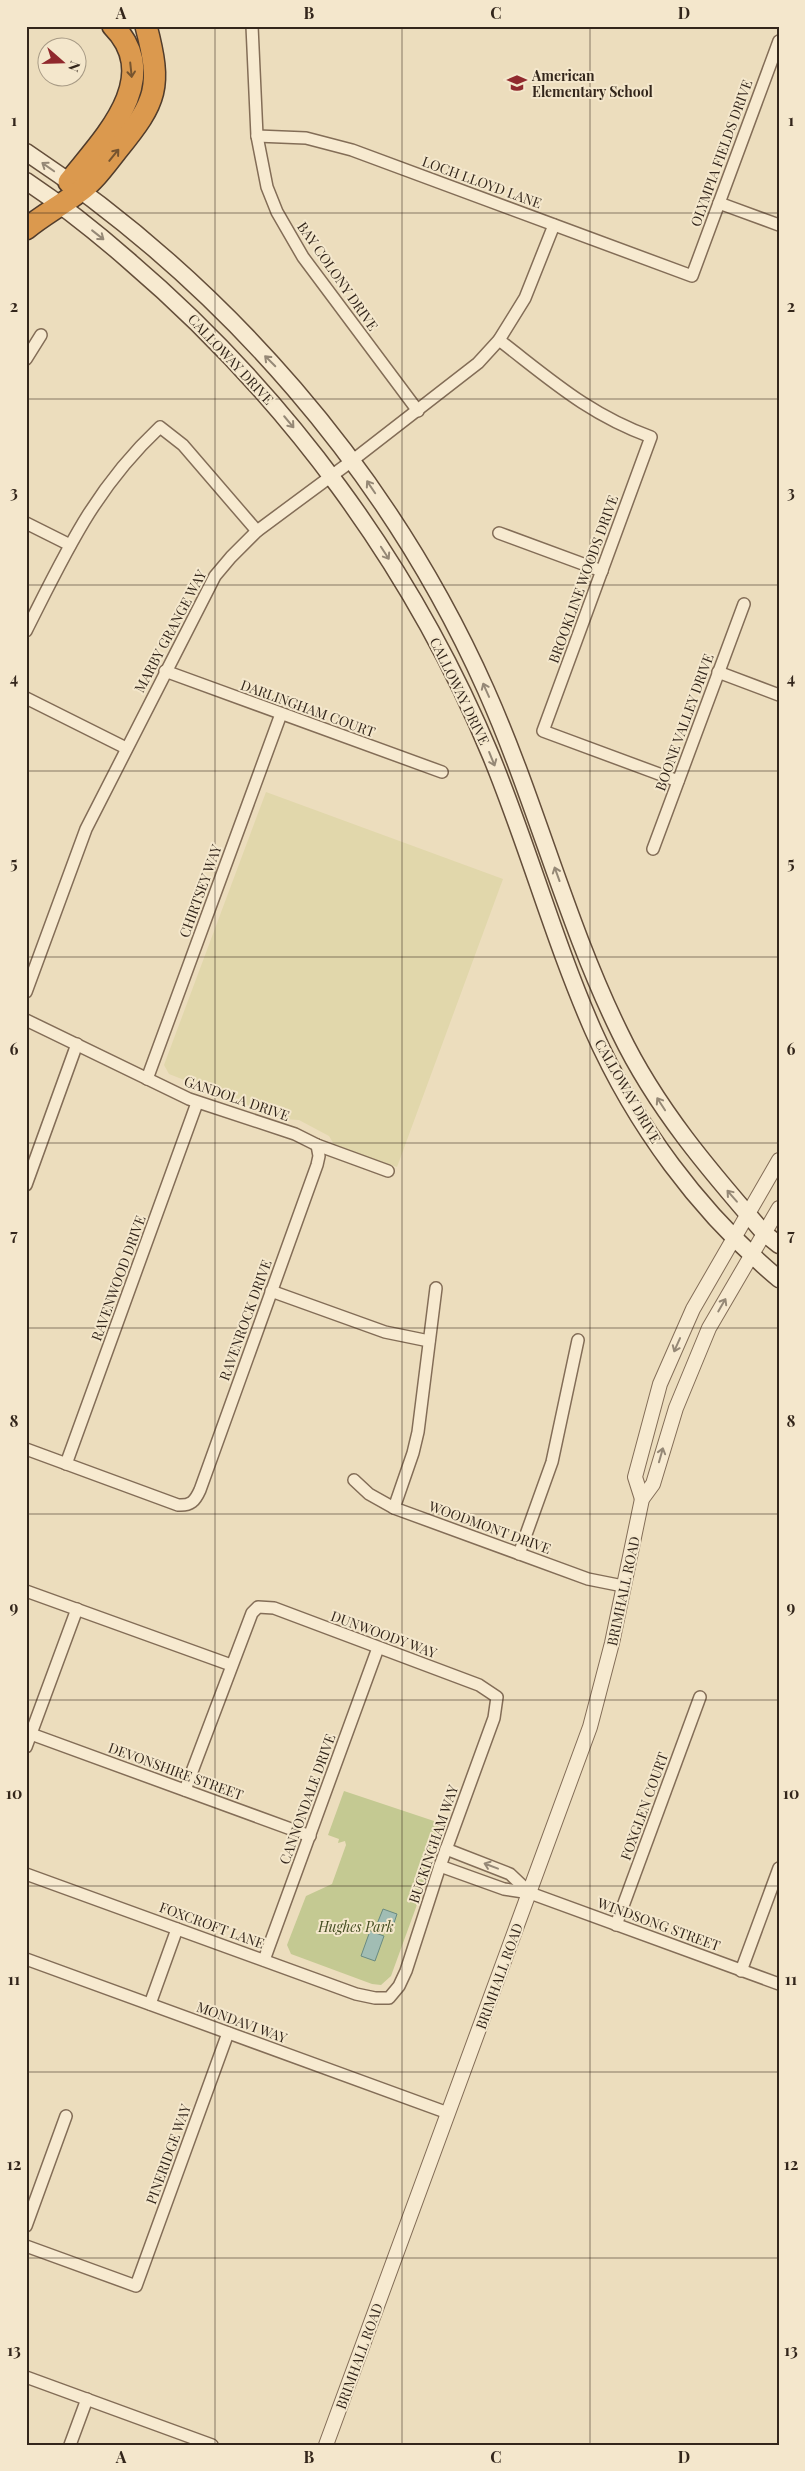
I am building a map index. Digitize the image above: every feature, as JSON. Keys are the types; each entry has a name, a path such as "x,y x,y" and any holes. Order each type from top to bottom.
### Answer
{"highway":[{"path":"26,229 60,205 75,186 125,108 132,81 124,41 113,26"},
{"path":"75,186 97,176 142,119 149,106 155,84 154,66 146,26"}],"main road":[{"name":"CALLOWAY DRIVE","path":"26,152 75,186 150,246 217,308 279,370 353,460 412,550 445,608 481,680 524,782 591,968 609,1011 636,1064 683,1136 747,1214 764,1233 779,1245"},
{"name":"CALLOWAY DRIVE","path":"26,181 60,205 136,267 208,331 261,390 363,520 400,576 454,674 491,755 542,897 595,1033 633,1106 682,1178 751,1256 779,1279"},
{"path":"542,897 557,906 576,953 591,968"},
{"path":"570,971 586,985 619,1054 636,1064"}],"street":[{"name":"BAY COLONY DRIVE","path":"252,26 257,136 267,187 289,235 418,411"},
{"name":"OLYMPIA FIELDS DRIVE","path":"692,276 779,41"},
{"name":"LOCH LLOYD LANE","path":"257,136 290,137 329,143 692,276"},
{"path":"719,202 779,225"},
{"name":"MARBY GRANGE WAY","path":"26,992 86,829 165,671 216,576 257,530 418,411 478,363 499,340 525,298 554,225"},
{"path":"26,359 41,335"},
{"name":"BROOKLINE WOODS DRIVE","path":"499,340 590,409 611,421 651,437 543,731 678,781"},
{"path":"26,631 92,506 111,480 160,427 190,453 257,530"},
{"path":"26,523 70,545"},
{"path":"499,534 602,571"},
{"name":"BOONE VALLEY DRIVE","path":"653,849 744,604"},
{"name":"DARLINGHAM COURT","path":"165,671 442,772"},
{"path":"718,672 779,695"},
{"path":"26,698 126,748"},
{"name":"CHIRTSEY WAY","path":"146,1079 281,714"},
{"name":"GANDOLA DRIVE","path":"26,1020 197,1103 295,1134 317,1145 388,1171"},
{"path":"26,1185 77,1044"},
{"name":"RAVENWOOD DRIVE","path":"66,1464 197,1103"},
{"name":"RAVENROCK DRIVE","path":"66,1464 178,1505 186,1506 192,1503 200,1490 317,1165 319,1156 317,1145"},
{"name":"BRIMHALL ROAD","path":"642,1499 635,1477 660,1384 694,1309 779,1160"},
{"name":"BRIMHALL ROAD","path":"326,2445 590,1727 603,1682 642,1499 653,1484 676,1408 699,1351 721,1306 779,1208"},
{"path":"394,1508 413,1454 418,1432 436,1288"},
{"path":"271,1291 385,1332 429,1341"},
{"path":"519,1554 552,1462 578,1340"},
{"path":"26,1449 66,1464"},
{"name":"WOODMONT DRIVE","path":"354,1480 369,1494 394,1508 588,1579 623,1586"},
{"path":"26,1591 230,1665 185,1790"},
{"name":"DUNWOODY WAY","path":"230,1665 252,1613 258,1608 274,1608 479,1684 489,1689 497,1697"},
{"path":"26,1747 77,1609"},
{"name":"CANNONDALE DRIVE","path":"264,1960 378,1648"},
{"name":"BUCKINGHAM WAY","path":"389,1998 400,1986 406,1971 440,1866 494,1718 497,1697"},
{"name":"FOXGLEN COURT","path":"616,1924 700,1697"},
{"name":"DEVONSHIRE STREET","path":"31,1734 310,1836"},
{"name":"WINDSONG STREET","path":"446,1849 510,1874 530,1892"},
{"name":"WINDSONG STREET","path":"440,1866 504,1889 530,1892 779,1984"},
{"path":"741,1970 779,1868"},
{"name":"FOXCROFT LANE","path":"26,1874 356,1994 375,1998 389,1998"},
{"path":"150,2004 177,1929"},
{"name":"MONDAVI WAY","path":"26,1959 448,2114"},
{"name":"PINERIDGE WAY","path":"26,2246 136,2286 228,2033"},
{"path":"26,2226 66,2116"},
{"path":"26,2377 212,2445"},
{"path":"70,2445 87,2399"}],"shaded area":[{"path":"266,792 503,879 397,1167 335,1146 329,1136 299,1120 283,1119 169,1074 164,1065"}],"green space":[{"name":"Hughes Park","path":"344,1791 446,1825 391,1976 381,1985 372,1984 291,1954 287,1945 306,1896 332,1884 346,1845 345,1841 338,1843 339,1839 328,1835"}],"water":[{"path":"383,1909 397,1914 392,1929 377,1924"},
{"path":"370,1931 384,1936 375,1961 361,1956"}],"place":[{"name":"American Elementary School","path":"517,83"}]}
